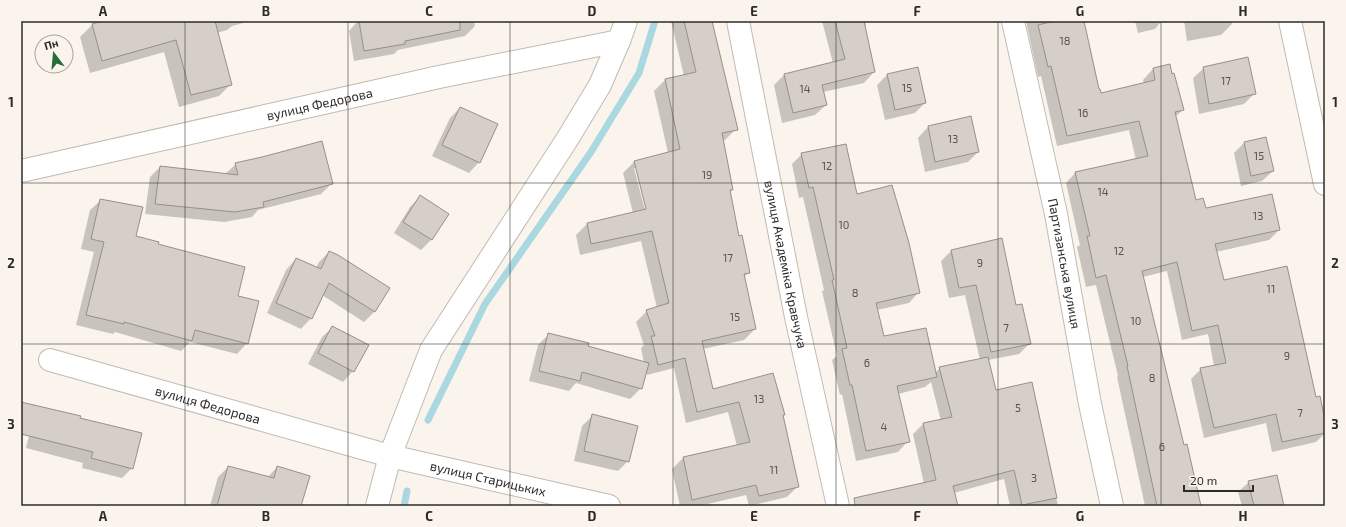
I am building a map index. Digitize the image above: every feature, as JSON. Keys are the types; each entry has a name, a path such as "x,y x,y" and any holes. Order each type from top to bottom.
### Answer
{"street":[{"path":"377,506 390,456 431,350 568,138 600,85 626,21"},
{"name":"вулиця Академіка Кравчука","path":"738,21 796,317 838,506"},
{"name":"Партизанська вулиця","path":"1013,21 1056,214 1090,404 1112,506"},
{"path":"1290,21 1325,184"},
{"name":"вулиця Федорова","path":"21,171 439,77 619,41"},
{"name":"вулиця Федорова","path":"50,360 390,456"},
{"name":"вулиця Старицьких","path":"390,456 601,505"}],"building":[{"path":"102,21 215,21 232,85 191,95 176,40 102,61 92,24"},
{"path":"359,21 460,21 460,30 405,41 405,44 364,51"},
{"path":"684,21 712,21 738,130 722,133 733,190 730,190 739,236 742,235 750,273 744,274 756,329 702,341 713,389 773,373 785,415 783,415 799,487 759,496 756,485 692,500 683,457 750,442 739,402 697,412 685,358 658,365 651,336 655,336 646,310 669,303 652,231 591,244 587,223 646,209 634,161 680,149 665,79 696,72"},
{"path":"835,21 864,21 875,72 822,85 827,105 793,113 784,74 845,59"},
{"path":"1054,21 1084,21 1101,93 1155,80 1153,68 1170,64 1172,74 1174,73 1184,110 1175,112 1196,200 1203,198 1206,208 1272,194 1280,230 1215,244 1224,280 1287,266 1316,397 1320,396 1325,420 1325,433 1282,442 1276,414 1214,428 1200,368 1226,363 1218,325 1192,331 1177,262 1142,271 1184,445 1187,444 1201,506 1157,506 1128,366 1106,275 1096,278 1087,236 1090,236 1075,172 1148,156 1139,121 1067,136 1051,66 1048,67 1038,25"},
{"path":"1248,57 1256,94 1209,104 1203,67"},
{"path":"918,67 926,103 895,110 887,74"},
{"path":"460,107 498,124 480,163 442,145"},
{"path":"971,116 979,152 935,162 928,126"},
{"path":"1266,137 1274,171 1251,176 1244,142"},
{"path":"322,141 333,184 263,202 264,207 235,212 155,204 160,166 238,175 235,163"},
{"path":"846,144 857,194 892,185 909,243 920,293 876,303 884,336 926,328 937,377 897,386 910,442 866,451 852,385 850,385 842,349 847,348 832,280 834,280 813,187 809,188 801,153"},
{"path":"420,195 449,214 432,240 403,222"},
{"path":"100,199 143,207 136,236 159,242 158,244 245,267 238,296 259,301 248,344 195,330 192,341 124,322 124,324 86,315 104,242 91,239"},
{"path":"1002,238 1016,305 1022,304 1031,344 991,352 976,285 959,288 951,250"},
{"path":"329,251 338,255 390,288 375,312 329,283 312,319 276,303 296,258 321,269"},
{"path":"332,326 369,345 354,372 318,353"},
{"path":"548,333 589,343 588,346 649,363 642,389 582,372 580,381 539,371"},
{"path":"988,357 996,390 1032,382 1057,498 1022,505 1014,470 953,486 958,506 855,506 854,498 936,480 923,423 952,417 939,367"},
{"path":"21,402 81,416 80,418 142,433 133,469 91,458 93,452 21,434"},
{"path":"592,414 638,426 629,462 584,451"},
{"path":"228,466 274,478 277,466 310,476 301,506 217,506"},
{"path":"1277,475 1284,506 1254,506 1248,481"}],"waterway":[{"path":"428,420 485,304 591,152 639,73 655,21"},
{"path":"404,506 407,491"}]}
